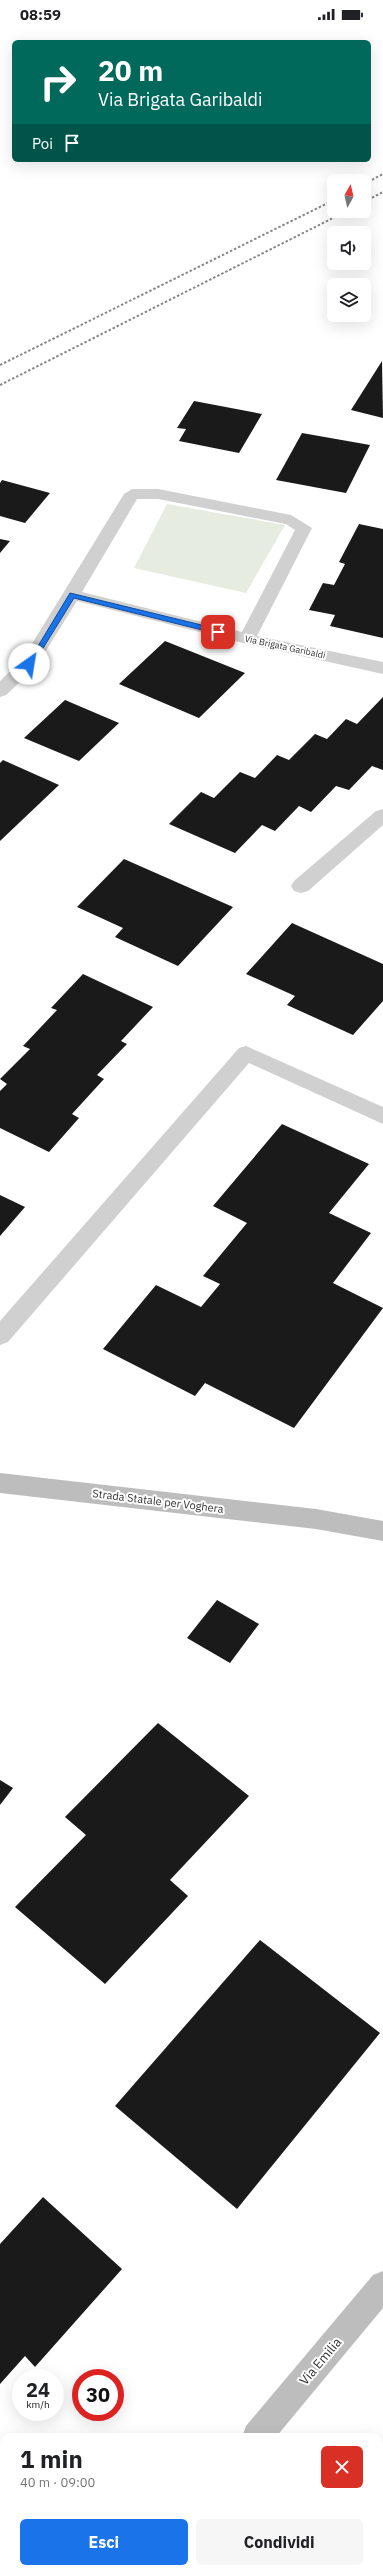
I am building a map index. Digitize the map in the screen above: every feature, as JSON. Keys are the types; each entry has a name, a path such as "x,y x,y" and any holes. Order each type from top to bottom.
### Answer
{"main road":[{"name":"Strada Statale per Voghera","path":"0,1483 316,1519 383,1531"},
{"name":"Strada Statale per Voghera","path":"316,1519 383,1516"},
{"name":"Via Emilia","path":"260,2433 383,2285"}],"street":[{"path":"0,691 29,664 132,494 158,494 292,520 304,528 247,639"},
{"name":"Via Brigata Garibaldi","path":"72,595 247,639 383,668"},
{"path":"301,886 383,815"},
{"path":"0,1336 246,1053 383,1116"}],"shaded area":[{"path":"167,504 285,525 246,593 134,568"}],"building":[{"path":"382,361 383,418 351,410"},
{"path":"194,401 262,414 239,453 179,441 186,429 177,428"},
{"path":"302,433 370,445 346,493 276,480"},
{"path":"2,480 50,493 25,523 0,516 0,483"},
{"path":"359,524 383,529 383,638 330,626 335,615 309,610 323,583 334,585 345,564 339,562"},
{"path":"0,539 10,541 0,553"},
{"path":"165,641 245,673 199,718 119,684"},
{"path":"383,697 383,770 372,766 349,790 336,786 311,812 299,806 275,831 262,825 235,853 169,824 201,792 214,798 240,772 255,778 277,755 289,760 315,734 327,739 346,719 357,724"},
{"path":"65,700 119,723 79,761 24,738"},
{"path":"3,760 59,785 0,841 0,763"},
{"path":"124,859 233,907 178,966 115,937 123,928 77,907"},
{"path":"292,923 383,964 383,1001 353,1035 287,1005 295,996 246,974"},
{"path":"83,974 153,1007 121,1041 127,1044 97,1075 104,1079 72,1114 79,1118 49,1152 0,1128 0,1091 7,1084 0,1079 30,1049 23,1046 57,1010 51,1008"},
{"path":"282,1124 369,1164 329,1213 371,1233 333,1283 383,1308 294,1428 205,1383 195,1396 103,1349 156,1285 201,1307 220,1284 203,1276 247,1223 213,1206"},
{"path":"0,1195 25,1207 0,1236"},
{"path":"217,1600 259,1624 230,1663 187,1638"},
{"path":"158,1723 249,1796 170,1880 188,1896 105,1984 15,1907 86,1835 65,1817"},
{"path":"0,1780 13,1788 0,1805"},
{"path":"260,1940 380,2033 237,2209 115,2106"},
{"path":"43,2197 122,2269 35,2367 25,2356 0,2384 0,2244"}],"railway":[{"path":"371,180 383,174"},
{"path":"371,198 383,192"},
{"path":"0,365 327,203"},
{"path":"0,385 333,218"}],"route":[{"path":"29,664 72,595 218,632"}]}
